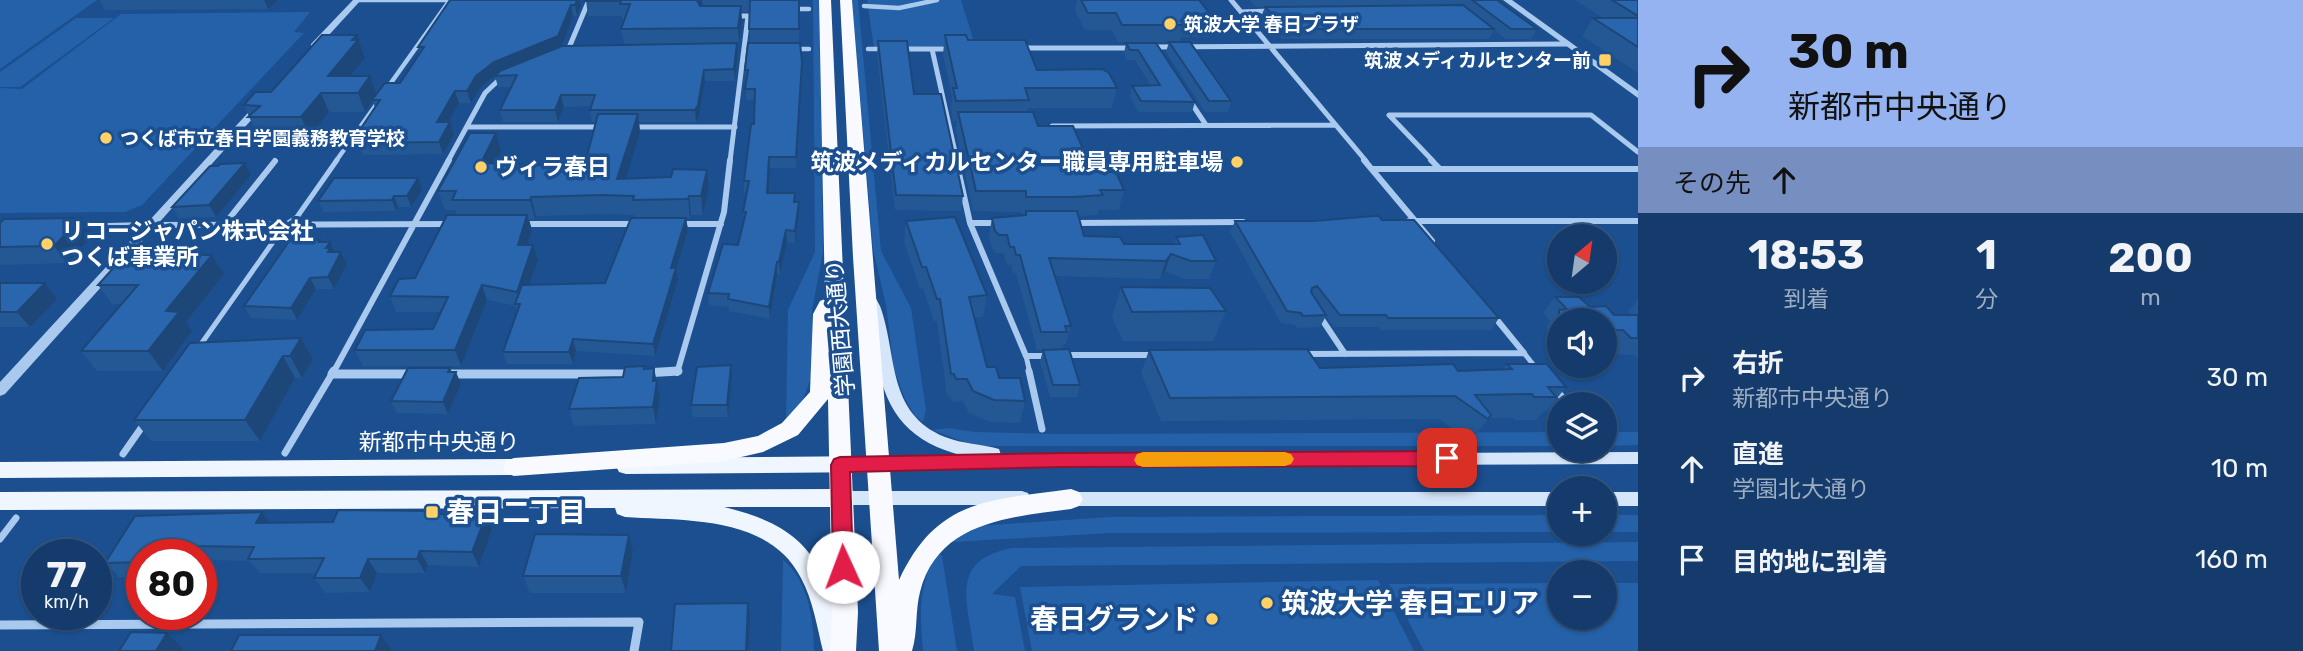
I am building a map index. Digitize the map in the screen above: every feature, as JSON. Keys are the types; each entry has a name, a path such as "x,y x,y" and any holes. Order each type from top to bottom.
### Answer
{"highway":[{"name":"学園西大通り","path":"825,0 842,498 843,651"},
{"name":"学園西大通り","path":"855,3 864,290 892,651"},
{"path":"514,467 724,452 763,443 790,429 820,394 822,314 834,288"},
{"path":"900,651 909,586 922,555 936,540 962,519 993,510 1071,499"}],"main road":[{"path":"864,290 878,316 885,369 897,405 908,422 931,439 977,452 1064,460"},
{"path":"878,464 1064,460 1638,457"},
{"name":"新都市中央通り","path":"0,470 878,464"},
{"path":"0,501 881,497 1547,499"},
{"path":"503,498 746,520 786,542 805,564 819,593 835,651"},
{"path":"1617,499 1638,499"}],"street":[{"path":"303,58 357,0 449,0"},
{"path":"193,356 285,225 297,217 449,0"},
{"path":"575,0 601,0"},
{"path":"568,50 589,0"},
{"path":"855,3 899,8 937,0"},
{"path":"1231,0 1442,253"},
{"path":"1507,0 1638,95"},
{"path":"780,9 809,9"},
{"path":"1241,12 1279,11"},
{"path":"439,374 677,373 721,224 735,127 748,16 725,16"},
{"path":"1494,36 1505,45"},
{"path":"1015,48 1568,44"},
{"path":"1156,47 1163,58"},
{"path":"730,49 757,49"},
{"path":"783,49 808,49"},
{"path":"867,49 960,49"},
{"path":"932,49 970,223 1026,356 1042,429"},
{"path":"556,54 568,50 582,50"},
{"path":"285,453 332,374 491,86 509,74"},
{"path":"1184,92 1206,125"},
{"path":"0,391 266,99"},
{"path":"1440,169 1389,115 1591,115 1638,152"},
{"path":"1043,126 1335,125"},
{"path":"950,126 961,126"},
{"path":"467,127 614,127"},
{"path":"627,127 735,127"},
{"path":"224,225 275,161"},
{"path":"1373,169 1638,169"},
{"path":"1404,221 1638,221"},
{"path":"1059,223 1253,222"},
{"path":"970,223 1004,223"},
{"path":"53,226 454,224"},
{"path":"508,224 641,224"},
{"path":"668,224 721,224"},
{"path":"1311,303 1345,354"},
{"path":"1491,312 1541,374"},
{"path":"1290,354 1524,353"},
{"path":"1026,356 1165,355"},
{"path":"332,374 425,374"},
{"path":"0,377 14,376"},
{"path":"1550,384 1557,392"},
{"path":"124,454 147,421"},
{"path":"0,539 16,518"},
{"path":"0,625 639,622 634,651"}],"lane":[{"path":"240,240 252,225"}],"shaded area":[{"path":"0,0 97,0 0,69"},
{"path":"813,0 819,0 823,252 812,310 813,373 796,411 786,419 788,310 815,252"},
{"path":"852,0 858,0 881,251 911,308 926,410 923,422 915,416 905,399 894,369 886,305 873,249"},
{"path":"867,0 961,0 975,45 874,48"},
{"name":"つくば市立春日学園義務教育学校","path":"310,12 294,32 304,33 142,205 125,212 0,213 0,88 22,89 121,14"},
{"path":"76,18 114,18 20,87 0,87 0,72"},
{"path":"948,428 975,432 1061,434 1547,432 1547,446 985,446 972,445 933,430"},
{"path":"1617,432 1638,432 1638,445 1617,446"},
{"path":"1547,515 1547,532 1111,533 953,542 954,535 976,526 1110,517"},
{"path":"1617,515 1638,515 1638,532 1617,532"},
{"path":"1617,542 1638,542 1638,561 1021,566 992,594 1015,597 1025,651 974,651 967,600 970,573 978,562 1012,548 1547,543 1547,546 1617,546"},
{"path":"937,550 942,556 957,651 923,651 922,599"},
{"path":"783,560 792,568 804,589 811,614 814,651 781,651"},
{"name":"春日グランド","path":"1378,580 1414,651 1032,651 1020,587"},
{"path":"1547,583 1547,630 1617,630 1617,583 1638,583 1638,651 1424,651 1389,584"}],"building":[{"path":"450,0 577,0 575,5 571,5 558,36 494,62 476,76 467,91 455,91 437,122 450,122 439,142 358,143 362,137 355,137 380,100 372,100 385,83 400,83 424,47 418,47"},
{"path":"586,0 697,0 700,6 741,6 738,28 621,29 630,4 620,4 621,1"},
{"path":"750,0 799,0 799,29 749,29"},
{"path":"1081,0 1199,0 1215,20 1181,21 1184,25 1122,25 1116,13 1088,13"},
{"path":"1472,0 1497,0 1537,29 1511,29"},
{"path":"1612,0 1638,0 1638,16"},
{"path":"1463,5 1494,29 1286,29 1265,7"},
{"path":"1593,18 1638,18 1638,47"},
{"path":"322,35 357,35 352,40 358,40 328,76 370,76 358,93 321,93 301,117 248,117 260,106 244,105 255,92 271,92"},
{"path":"945,35 966,35 968,40 1025,40 1037,70 1102,69 1109,73 1117,88 1025,88 1029,100 956,101 953,88 957,88"},
{"path":"878,41 907,41 914,94 941,94 963,196 896,195"},
{"path":"1169,42 1190,42 1231,101 1209,101"},
{"path":"737,43 734,69 704,70 695,110 590,110 595,95 561,95 555,110 500,110 517,75 495,76 500,71 562,46"},
{"path":"748,43 800,43 802,62 796,157 769,157 767,193 795,193 794,202 799,202 795,231 786,230 769,307 728,299 729,294 708,293 723,244 738,245 746,212 743,212 749,181 744,181 751,124 754,124 755,89 745,89"},
{"path":"1126,43 1156,43 1195,102 1141,101 1132,86 1160,85 1138,50 1130,50"},
{"path":"958,112 1033,112 1038,126 1073,126 1093,172 1116,172 1124,190 1100,190 1103,195 1074,197 1026,197 1026,191 976,191"},
{"path":"598,114 638,114 617,179 671,177 673,169 707,170 701,196 689,196 688,199 633,200 634,196 601,195 531,197 530,200 452,200 456,191 438,191 470,133 496,133 481,163 541,165 545,156 587,156"},
{"path":"245,163 209,205 172,207 210,166"},
{"path":"334,178 418,178 407,196 394,196 392,200 318,201"},
{"path":"1026,211 1077,211 1084,236 1120,237 1124,244 1180,244 1176,237 1203,235 1216,261 1191,261 1171,254 1166,261 1049,258 1071,326 1065,326 1067,332 1041,332 1020,255 1016,255 1014,247 1010,247 1007,235 999,235 995,231 992,218 1026,215"},
{"path":"447,215 527,215 518,245 533,245 517,292 482,285 455,350 355,350 365,330 433,329 448,297 390,296 399,279 415,278"},
{"path":"1379,216 1382,220 1414,220 1499,318 1340,315 1317,286 1312,288 1311,292 1326,315 1303,316 1301,313 1287,311 1235,221 1314,221"},
{"path":"955,217 987,295 969,297 987,367 996,367 999,378 1020,378 1025,401 994,400 973,391 967,379 956,379 954,374 951,374 940,299 937,299 926,267 922,267 906,221"},
{"path":"81,218 54,246 0,247 0,223 4,219"},
{"path":"631,218 686,218 671,268 676,268 653,344 573,339 569,352 503,352 520,304 515,304 522,285 605,283"},
{"path":"290,240 330,242 326,248 330,248 328,252 341,252 328,277 310,278 291,308 244,306"},
{"path":"126,254 212,255 166,311 179,312 148,351 81,351 138,285 98,285"},
{"path":"0,283 45,283 17,312 0,312"},
{"path":"1121,287 1210,288 1226,311 1132,312"},
{"path":"1555,297 1579,297 1590,307 1608,308 1566,308"},
{"path":"1617,315 1638,315 1638,338 1631,338 1623,330 1617,330"},
{"path":"301,338 290,356 283,356 245,420 134,420 190,343"},
{"path":"1069,349 1080,385 1053,385 1043,350"},
{"path":"1307,349 1320,368 1453,364 1458,371 1512,369 1507,364 1547,364 1547,378 1559,378 1566,387 1548,387 1552,392 1547,392 1547,397 1534,397 1532,394 1475,395 1491,415 1488,419 1455,396 1170,398 1149,350"},
{"path":"731,365 727,405 691,405 697,367"},
{"path":"645,366 644,369 654,368 653,381 657,381 653,407 569,409 579,378 623,377 625,367"},
{"path":"408,368 450,368 448,372 456,372 443,402 391,401"},
{"path":"338,510 435,511 434,514 486,515 472,552 420,551 417,559 368,559 360,578 314,578 324,558 248,559 254,547 217,546 217,539 126,539 126,562 112,563 112,552 135,516 262,512 256,523 333,522"},
{"path":"535,534 629,535 621,576 523,576"},
{"path":"748,603 746,651 671,651 675,604"},
{"path":"131,632 167,633 156,651 119,651"},
{"path":"239,635 381,635 375,651 231,651"}],"slow traffic":[{"path":"1143,460 1285,459"}],"place":[{"name":"筑波大学 春日プラザ","path":"1170,24"},
{"name":"筑波メディカルセンター前","path":"1605,60"},
{"name":"つくば市立春日学園義務教育学校","path":"106,138"},
{"name":"筑波メディカルセンター職員専用駐車場","path":"1237,162"},
{"name":"ヴィラ春日","path":"481,167"},
{"name":"リコージャパン株式会社 つくば事業所","path":"47,244"},
{"name":"春日二丁目","path":"432,512"},
{"name":"筑波大学 春日エリア","path":"1267,603"},
{"name":"春日グランド","path":"1212,619"}],"route":[{"path":"843,567 840,465 1064,460 1447,458"}]}
